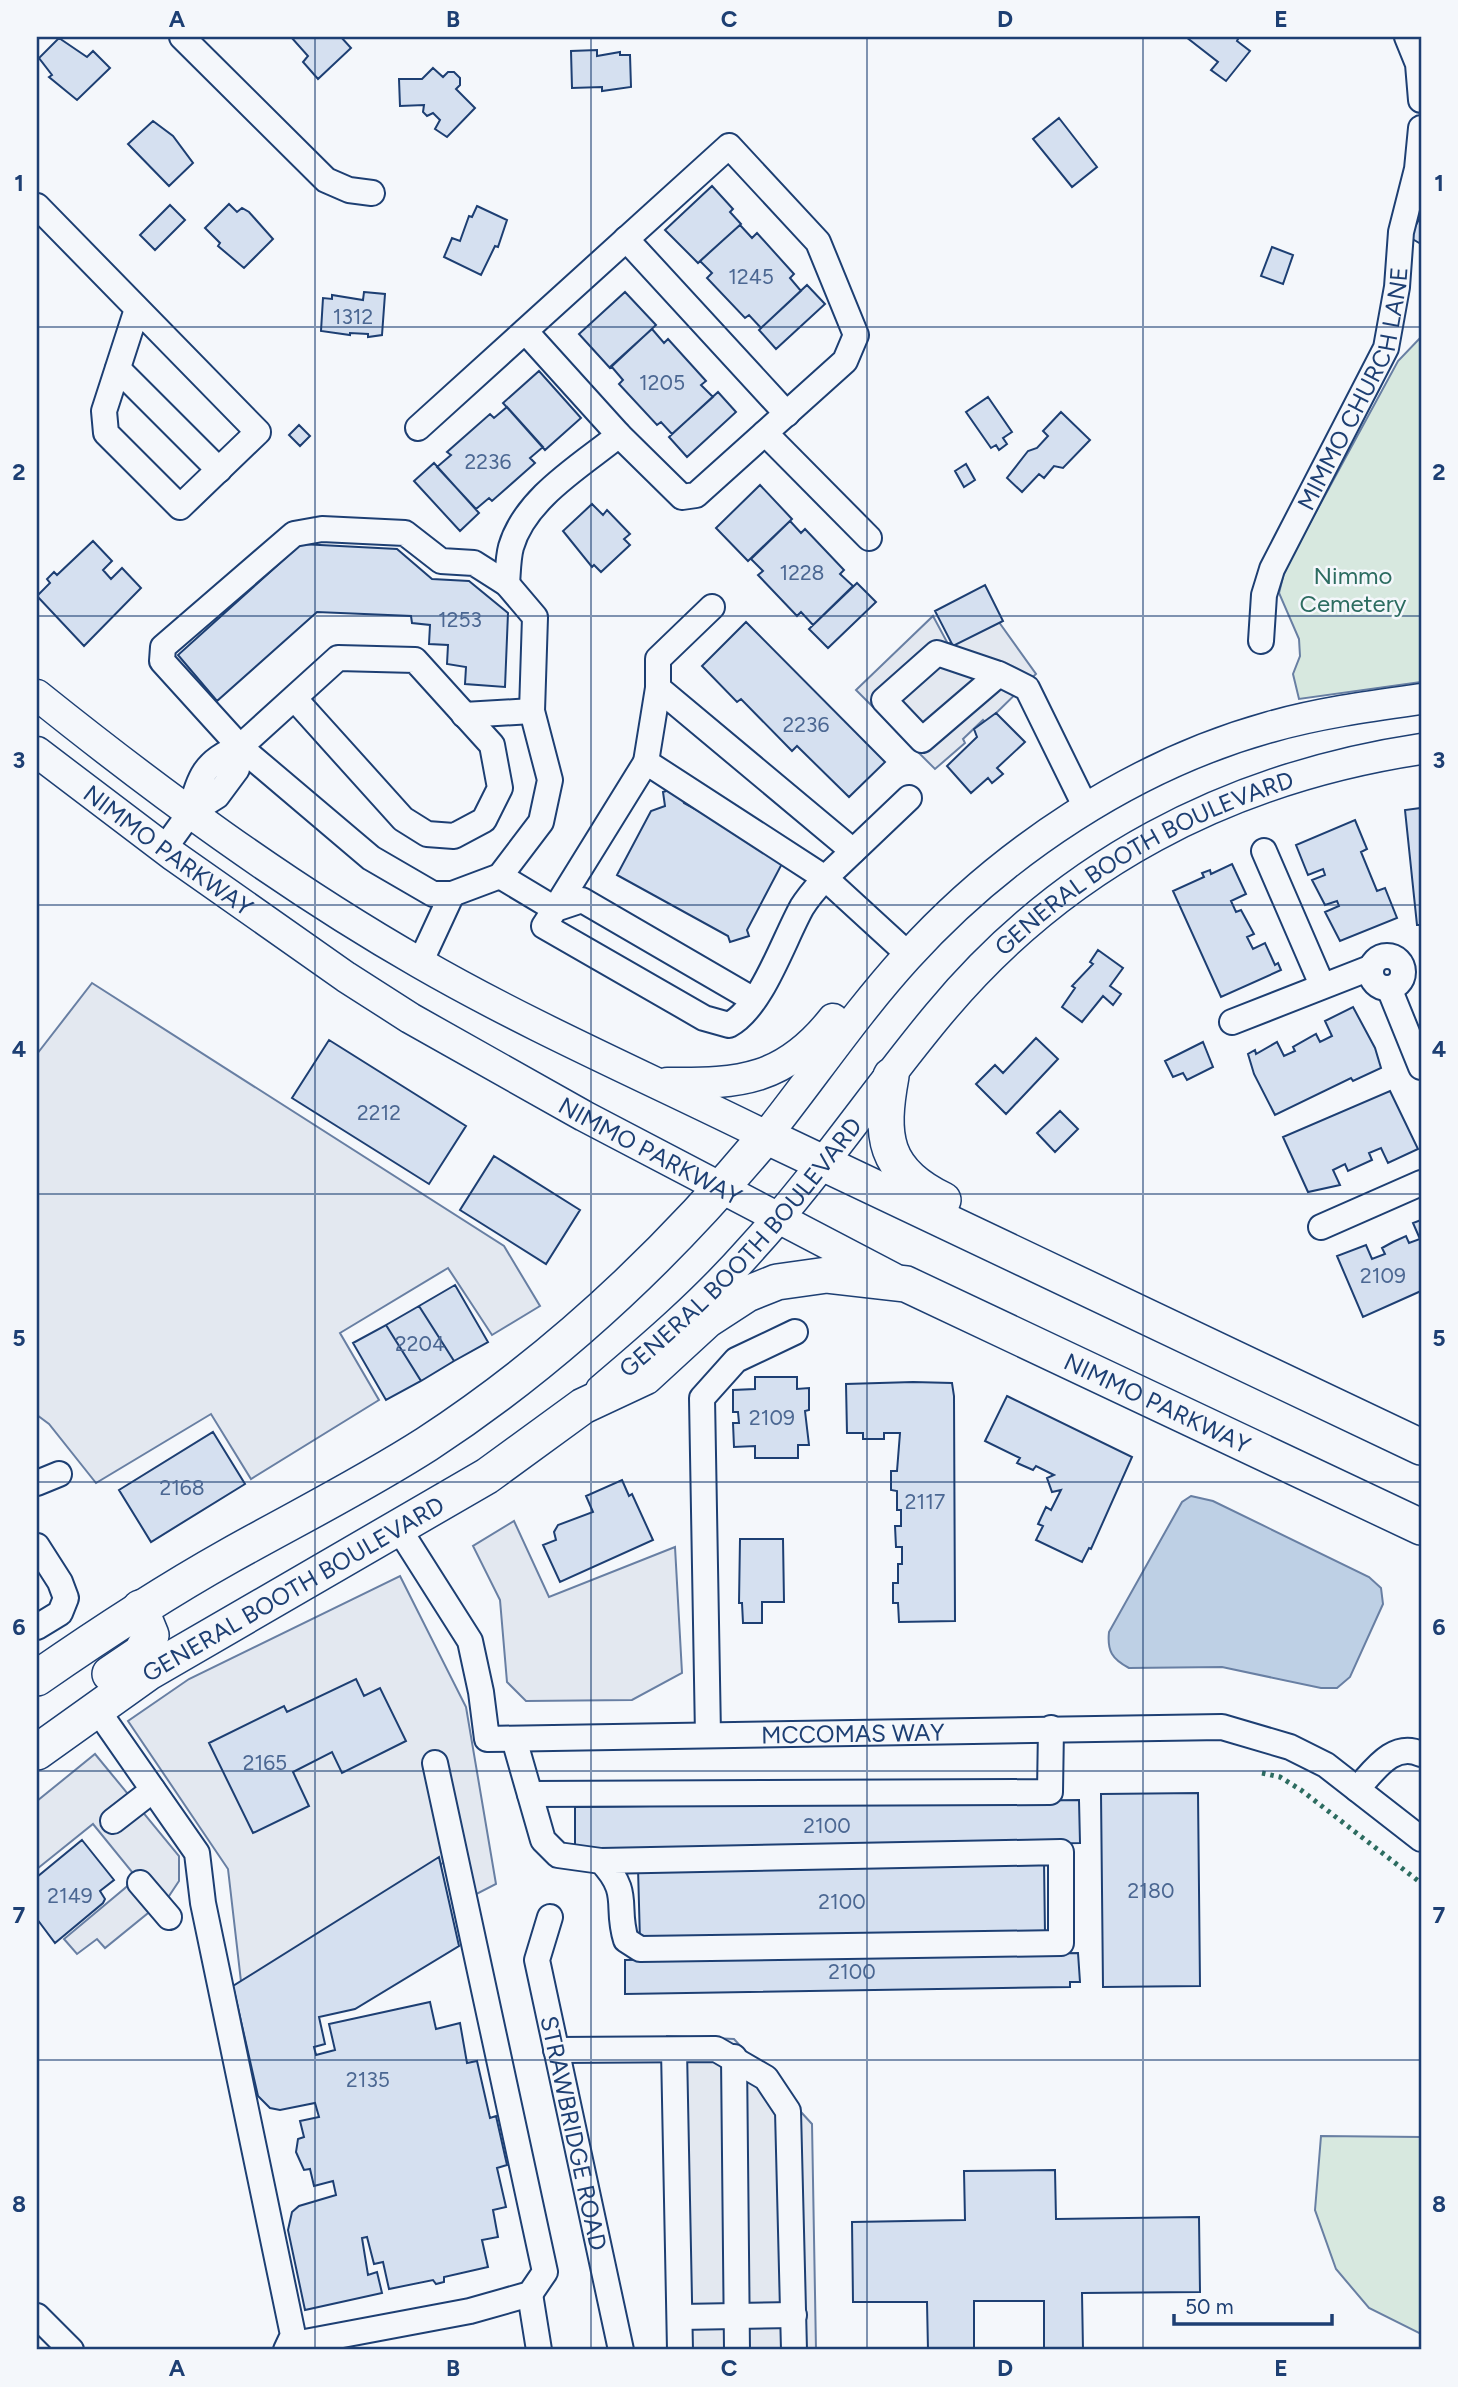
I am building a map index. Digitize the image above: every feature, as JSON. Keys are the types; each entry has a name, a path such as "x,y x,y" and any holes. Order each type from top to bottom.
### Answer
{"highway":[{"path":"891,1076 885,1132 898,1168 911,1181 929,1193 1099,1274 1181,1331"},
{"name":"GENERAL BOOTH BOULEVARD","path":"37,1678 140,1608 374,1476 491,1400 616,1298 679,1237 766,1136"},
{"name":"NIMMO PARKWAY","path":"766,1136 1421,1447"},
{"path":"583,1406 645,1377 720,1310 777,1282 827,1275 906,1284"},
{"name":"NIMMO PARKWAY","path":"906,1284 1421,1527"},
{"name":"GENERAL BOOTH BOULEVARD","path":"37,1752 149,1672 487,1476 583,1406"},
{"path":"37,1733 50,1716 141,1653 152,1635 140,1608"}],"main road":[{"name":"NIMMO PARKWAY","path":"37,695 190,813 331,908 420,963 766,1136"},
{"path":"658,1083 743,1079 778,1068 797,1057 902,950 941,900 987,881 1053,831 1122,788 1223,742 1292,722 1421,699"},
{"name":"GENERAL BOOTH BOULEVARD","path":"583,1406 705,1296 778,1218 824,1163 945,1006 997,951 1049,905 1147,838 1282,780 1357,760 1421,749"},
{"name":"NIMMO PARKWAY","path":"37,752 164,849 346,977 410,1017 562,1104 906,1284"},
{"name":"GENERAL BOOTH BOULEVARD","path":"766,1136 853,1022 902,950"}],"street":[{"path":"182,37 326,180 349,190 372,193"},
{"path":"1406,37 1418,64 1421,100"},
{"name":"MIMMO CHURCH LANE","path":"1261,641 1264,594 1272,569 1386,348 1397,287 1401,232 1418,169 1421,128"},
{"path":"418,428 729,146 818,242 856,335 845,361 696,495 682,497 619,435 525,331"},
{"path":"37,206 258,432 180,507 106,433 103,411 137,309"},
{"path":"626,239 787,414"},
{"path":"118,369 219,470"},
{"path":"765,433 869,538"},
{"path":"507,584 511,546 523,521 546,495 619,435"},
{"path":"322,529 405,533 440,561 474,563 507,584 535,617 532,711 550,780 541,822 500,876 452,894 433,894 371,858 240,747 162,661 163,647 294,534 322,529"},
{"path":"712,607 658,659 658,688 646,762 544,926 704,1018 729,1025 741,1018 754,1000 803,904 825,878 909,799"},
{"path":"164,849 190,813 217,796 237,769 240,747 294,698 338,659 415,660 492,745 500,788 484,820 454,836 427,834 403,819 294,698"},
{"path":"999,674 1027,688 1087,810"},
{"path":"658,688 853,852"},
{"path":"464,715 532,711"},
{"path":"646,762 825,878 902,950"},
{"path":"1264,851 1322,985"},
{"path":"500,876 555,909 582,900 754,1000"},
{"path":"420,963 452,894"},
{"path":"1232,1022 1370,968 1380,957 1410,958 1398,984 1389,988 1375,983 1370,968"},
{"path":"1389,988 1421,1068"},
{"path":"1321,1227 1421,1184"},
{"path":"708,1735 702,1398 736,1360 795,1332"},
{"name":"MCCOMAS WAY","path":"399,1529 470,1641 487,1739 1222,1727 1290,1747 1326,1765 1421,1839"},
{"path":"37,1546 60,1582 66,1598 60,1613 37,1627"},
{"path":"96,1708 197,1853 203,1903 292,2335 287,2348"},
{"path":"530,1794 1050,1792 1051,1728"},
{"path":"514,1739 543,1840 551,1849 574,1859 601,1861 1061,1852 1061,1943 640,1949 626,1940 623,1930 622,1893 615,1875 601,1861"},
{"path":"1357,1789 1390,1755 1402,1750 1421,1754"},
{"path":"287,2348 470,2311 530,2294 545,2272 435,1763"},
{"path":"113,1821 153,1790"},
{"path":"140,1883 169,1917"},
{"name":"STRAWBRIDGE ROAD","path":"550,1917 537,1960 621,2350"},
{"path":"556,2050 716,2049 734,2057 766,2078 788,2111 794,2350"},
{"path":"674,2050 680,2350"},
{"path":"734,2057 737,2350"},
{"path":"530,2294 539,2350"},
{"path":"680,2317 794,2315"},
{"path":"37,2316 71,2350"}],"green space":[{"name":"Nimmo Cemetery","path":"1421,337 1421,682 1299,699 1293,674 1300,656 1299,639 1279,593 1285,569 1398,361"},
{"path":"1321,2136 1421,2137 1421,2334 1369,2308 1336,2269 1315,2210"}],"shaded area":[{"path":"933,616 948,644 996,618 1036,674 986,723 983,720 963,739 965,743 935,769 856,690"},
{"path":"92,983 504,1246 540,1306 492,1335 448,1268 340,1333 379,1400 251,1479 211,1414 96,1483 49,1424 37,1415 37,1054"},
{"path":"514,1521 549,1597 675,1547 682,1673 632,1700 526,1701 507,1682 500,1600 473,1546"},
{"path":"400,1576 466,1707 496,1884 457,1904 446,1861 242,1990 228,1869 128,1721 189,1679"},
{"path":"95,1754 179,1856 179,1881 169,1896 105,1948 97,1939 77,1954 64,1939 137,1878 93,1824 37,1869 37,1801"},
{"path":"667,2036 734,2039 812,2124 816,2350 668,2350"}],"water":[{"path":"1191,1496 1213,1501 1369,1577 1381,1588 1383,1604 1350,1677 1337,1688 1321,1688 1222,1667 1129,1668 1115,1658 1110,1649 1109,1632 1182,1502"}],"building":[{"path":"291,37 341,37 351,48 318,79 303,62 308,56"},
{"path":"1186,37 1239,37 1237,41 1250,51 1226,81 1211,70 1218,62"},
{"path":"59,38 87,57 93,51 110,68 77,100 49,77 52,75 39,58"},
{"path":"597,50 597,56 620,52 620,55 630,55 631,87 602,91 602,87 572,88 571,51"},
{"path":"433,68 443,77 448,72 454,72 460,78 460,85 456,89 475,108 447,137 435,129 440,120 433,113 427,116 423,112 424,105 400,106 399,79 422,79"},
{"path":"1059,118 1097,167 1072,187 1033,139"},
{"path":"153,121 173,136 193,163 169,186 128,144"},
{"path":"712,186 733,209 730,212 741,224 698,263 665,230"},
{"path":"229,204 237,212 242,208 249,212 273,239 244,268 218,246 220,243 205,228"},
{"path":"170,205 185,220 155,250 140,235"},
{"path":"477,206 507,220 498,247 495,246 481,275 444,257 452,238 460,241 469,216 472,217"},
{"path":"1421,216 1421,244 1409,237"},
{"path":"740,225 752,238 757,233 794,274 790,278 801,291 761,328 749,315 745,318 707,278 712,273 700,261"},
{"path":"1272,247 1293,255 1283,284 1261,276"},
{"path":"807,285 825,304 776,349 759,330"},
{"path":"364,292 385,294 382,335 368,337 368,334 350,335 321,331 323,298 332,299 332,295 363,300"},
{"path":"625,292 656,325 610,368 579,334"},
{"path":"652,329 664,343 668,339 706,381 701,385 713,397 672,434 661,422 657,425 619,384 623,380 611,366"},
{"path":"539,371 581,418 545,450 503,403"},
{"path":"718,392 736,412 687,457 669,437"},
{"path":"988,397 1012,432 1003,438 1007,444 999,450 996,445 991,448 966,412"},
{"path":"507,407 543,447 530,458 535,463 492,501 489,498 476,509 437,467 451,455 447,452 490,414 494,418"},
{"path":"1061,412 1090,440 1063,468 1054,466 1044,478 1039,474 1022,492 1007,478 1028,451 1037,448 1048,436 1043,431"},
{"path":"299,425 310,436 300,446 289,435"},
{"path":"434,463 479,513 460,531 414,481"},
{"path":"966,464 975,480 964,487 955,471"},
{"path":"760,485 792,519 748,561 716,528"},
{"path":"592,504 603,515 607,510 630,534 624,539 630,545 601,572 594,565 592,567 563,531"},
{"path":"790,521 801,533 805,529 844,570 840,574 853,586 813,625 801,612 797,616 758,575 763,571 751,559"},
{"path":"93,541 112,561 103,570 111,579 122,568 141,588 84,646 37,596 50,583 47,579 54,572 57,575"},
{"path":"301,544 397,549 432,579 469,581 508,613 505,687 465,684 466,667 447,664 448,645 429,644 430,625 412,623 411,616 317,612 217,701 178,655"},
{"path":"857,583 876,602 828,648 809,629"},
{"path":"985,585 1003,621 953,646 935,611"},
{"path":"746,622 885,762 849,797 797,746 792,751 741,699 737,702 702,666"},
{"path":"996,713 1025,742 997,768 1003,774 992,783 988,778 971,793 947,766 977,737 974,729"},
{"path":"679,787 684,803 785,858 747,930 749,936 730,942 728,936 617,875 651,811 665,806 663,792"},
{"path":"1421,808 1421,925 1417,925 1405,810"},
{"path":"1355,820 1367,849 1361,852 1377,891 1385,888 1397,918 1340,941 1325,912 1339,906 1337,901 1325,905 1312,880 1325,875 1323,869 1308,875 1296,845"},
{"path":"1232,864 1246,894 1231,901 1236,912 1241,910 1254,934 1247,937 1253,949 1265,943 1275,965 1278,963 1281,970 1221,997 1173,891 1204,877 1202,873 1210,870 1211,874"},
{"path":"1098,950 1123,968 1110,986 1121,994 1113,1005 1103,996 1082,1022 1062,1007 1075,988 1072,986 1093,964 1090,962"},
{"path":"1353,1007 1375,1048 1381,1068 1353,1081 1351,1078 1275,1115 1254,1074 1248,1054 1255,1050 1256,1054 1277,1042 1284,1056 1295,1051 1293,1047 1316,1034 1320,1042 1332,1036 1325,1021"},
{"path":"1036,1038 1058,1059 1006,1114 976,1084 995,1065 1003,1073"},
{"path":"329,1040 466,1126 429,1184 292,1098"},
{"path":"1203,1042 1213,1067 1187,1080 1183,1073 1173,1077 1165,1061"},
{"path":"1390,1091 1418,1149 1388,1163 1381,1148 1369,1153 1372,1160 1348,1171 1345,1164 1333,1170 1340,1185 1308,1192 1283,1137"},
{"path":"1060,1111 1078,1129 1055,1152 1037,1133"},
{"path":"494,1156 580,1210 546,1264 460,1210"},
{"path":"1421,1220 1421,1291 1363,1317 1337,1256 1366,1245 1372,1259 1385,1254 1382,1248 1406,1236 1409,1243 1420,1239 1413,1223"},
{"path":"455,1285 488,1342 454,1361 419,1306"},
{"path":"419,1306 454,1361 421,1381 386,1325"},
{"path":"386,1325 421,1381 386,1400 353,1343"},
{"path":"755,1377 797,1377 797,1389 809,1388 809,1410 805,1411 809,1445 798,1445 798,1458 755,1458 755,1446 734,1447 733,1423 739,1423 738,1412 733,1412 733,1390 755,1389"},
{"path":"952,1383 955,1621 899,1622 898,1603 893,1603 893,1583 898,1583 898,1564 902,1564 902,1547 896,1547 895,1526 901,1526 901,1510 897,1510 897,1491 891,1490 891,1471 897,1471 900,1433 884,1433 884,1439 863,1439 863,1433 847,1433 846,1384"},
{"path":"1007,1396 1132,1457 1091,1549 1089,1548 1082,1562 1036,1540 1043,1526 1038,1524 1046,1507 1051,1510 1061,1490 1052,1492 1047,1478 1054,1475 1036,1466 1033,1470 1017,1463 1020,1458 985,1441"},
{"path":"213,1432 245,1484 151,1542 119,1490"},
{"path":"622,1480 629,1496 632,1494 653,1540 560,1582 543,1545 556,1540 554,1532 558,1525 593,1512 586,1496"},
{"path":"740,1539 783,1539 784,1602 762,1602 762,1623 743,1623 742,1603 739,1603"},
{"path":"356,1679 364,1696 380,1688 406,1741 342,1773 332,1752 293,1772 309,1806 253,1833 209,1743 284,1706 287,1712"},
{"path":"1198,1793 1200,1986 1103,1987 1101,1794"},
{"path":"1079,1800 1080,1843 575,1850 575,1807"},
{"path":"82,1840 114,1880 100,1891 105,1899 103,1903 55,1943 37,1919 37,1877"},
{"path":"439,1857 459,1946 355,2009 319,2017 325,2044 314,2047 316,2055 335,2050 329,2024 430,2002 436,2029 460,2023 467,2063 477,2061 490,2118 496,2116 507,2165 497,2168 506,2207 493,2210 498,2237 482,2240 488,2267 444,2277 444,2282 436,2284 433,2280 389,2289 383,2262 374,2264 367,2237 362,2238 368,2275 377,2272 382,2293 305,2310 288,2230 292,2212 299,2206 336,2195 333,2181 314,2186 310,2169 304,2170 296,2152 298,2139 304,2137 300,2121 319,2117 315,2103 280,2110 270,2108 258,2096 233,1986"},
{"path":"1044,1861 1045,1934 640,1941 638,1868"},
{"path":"1078,1953 1080,1982 1070,1982 1070,1987 625,1994 625,1960"},
{"path":"1055,2170 1056,2219 1199,2217 1200,2292 1082,2293 1083,2350 1044,2350 1044,2301 974,2301 974,2350 928,2350 927,2302 853,2302 852,2222 965,2220 964,2171"}],"hedge":[{"path":"1262,1773 1280,1777 1301,1790 1421,1883"}]}
